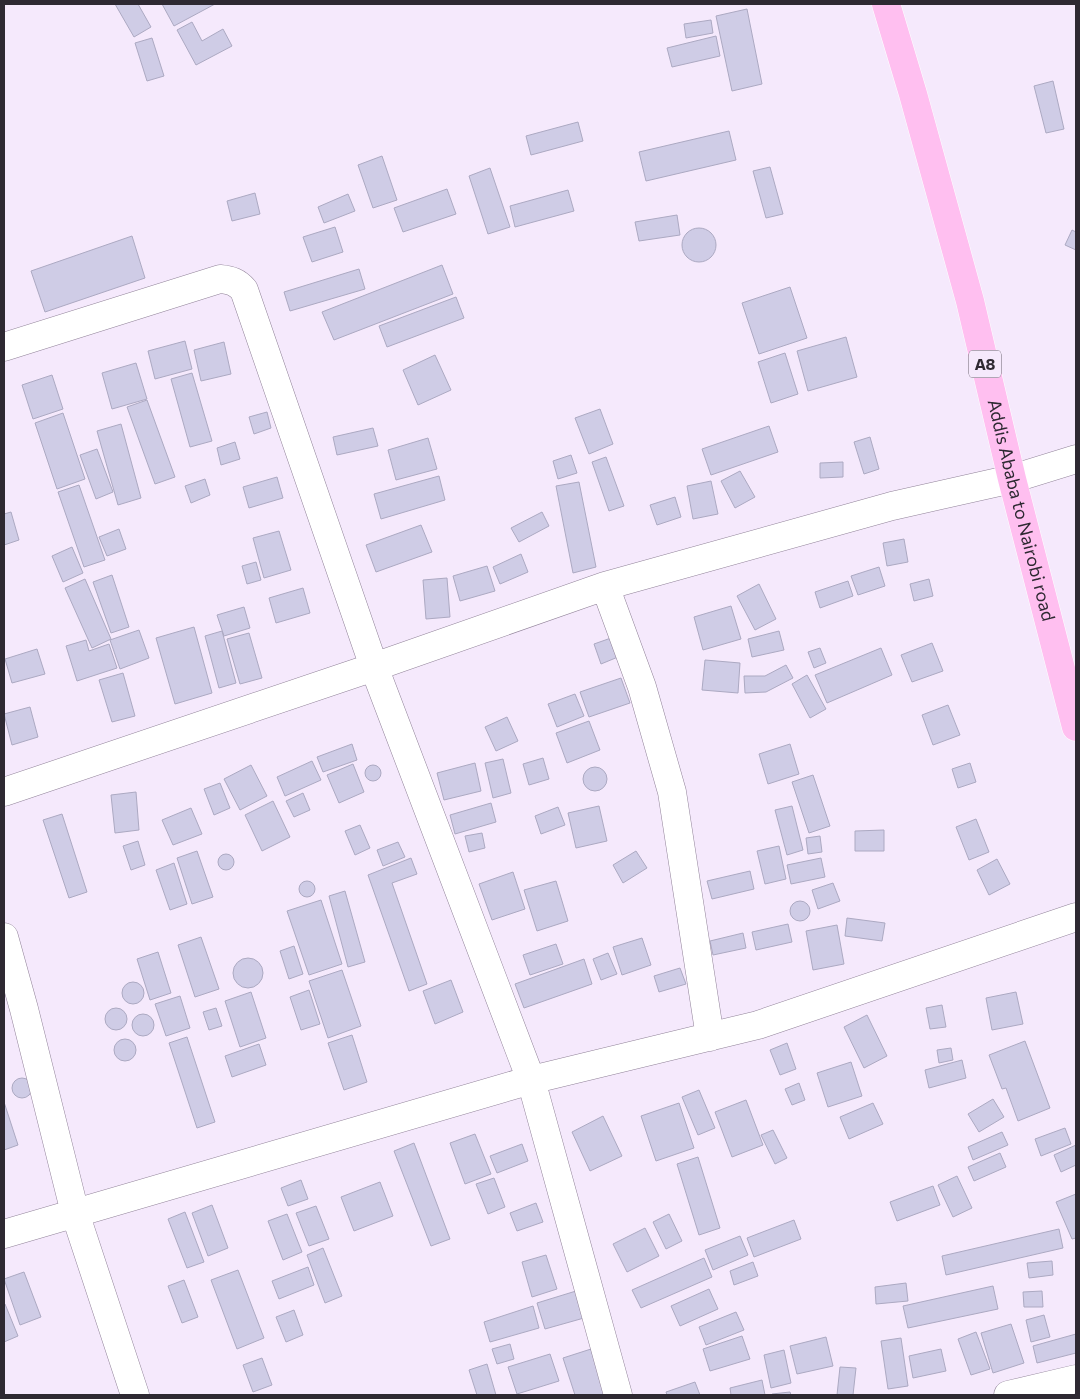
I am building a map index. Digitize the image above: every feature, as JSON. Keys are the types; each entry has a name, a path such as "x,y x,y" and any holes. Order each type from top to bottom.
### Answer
{"highway":[{"name":"Addis Ababa to Nairobi road","path":"886,4 914,94 970,301 1012,479 1076,727"}],"street":[{"path":"4,347 220,280 230,280 244,290 374,667 531,1080 618,1395"},
{"path":"4,792 374,667 606,586 892,506 1012,479 1076,460"},
{"path":"606,586 642,687 672,792 710,1036"},
{"path":"4,1234 531,1080 758,1025 1076,917"},
{"path":"4,937 75,1213 135,1395"},
{"path":"1008,1395 1076,1379"}],"building":[{"path":"115,4 138,4 151,27 134,37"},
{"path":"162,4 215,4 174,26"},
{"path":"747,9 762,84 732,91 716,16"},
{"path":"711,20 713,33 686,38 684,24"},
{"path":"192,22 202,41 223,29 232,46 196,65 177,30"},
{"path":"716,36 720,56 672,67 667,48"},
{"path":"152,38 164,76 147,81 135,43"},
{"path":"1053,81 1064,129 1046,133 1034,86"},
{"path":"578,122 583,141 531,155 526,136"},
{"path":"729,131 736,160 646,181 639,152"},
{"path":"382,156 397,200 373,208 358,165"},
{"path":"770,167 783,214 766,218 753,171"},
{"path":"490,168 510,227 488,234 469,176"},
{"path":"447,189 456,214 403,232 394,208"},
{"path":"568,190 574,211 515,227 510,206"},
{"path":"255,193 260,214 232,221 227,201"},
{"path":"348,194 355,211 324,223 318,207"},
{"path":"677,215 680,235 639,241 635,222"},
{"path":"335,227 343,252 312,262 303,237"},
{"path":"699,228 706,229 711,233 715,238 715,252 711,257 706,261 699,262 692,261 687,257 683,252 682,245 683,238 687,233 692,229"},
{"path":"1072,230 1076,232 1076,250 1065,245"},
{"path":"132,236 145,278 45,312 31,271"},
{"path":"442,265 453,294 334,340 322,312"},
{"path":"359,269 365,289 290,311 284,292"},
{"path":"790,287 807,338 759,354 742,303"},
{"path":"456,297 464,318 387,347 379,326"},
{"path":"846,337 857,377 808,391 797,351"},
{"path":"185,341 192,369 155,379 148,351"},
{"path":"224,342 231,374 201,381 194,350"},
{"path":"785,353 798,394 771,403 758,362"},
{"path":"435,355 451,390 418,405 403,370"},
{"path":"136,363 147,399 112,409 102,373"},
{"path":"192,373 212,441 190,447 171,379"},
{"path":"52,375 63,409 33,419 22,385"},
{"path":"147,400 175,477 155,484 127,407"},
{"path":"600,409 613,444 589,454 575,418"},
{"path":"267,412 271,428 254,434 249,417"},
{"path":"63,413 85,479 57,489 35,423"},
{"path":"121,424 141,498 118,505 97,431"},
{"path":"769,426 778,452 711,475 702,449"},
{"path":"373,428 378,446 337,455 333,437"},
{"path":"870,437 879,469 864,474 854,442"},
{"path":"428,438 437,469 396,480 388,450"},
{"path":"235,442 240,459 221,465 217,448"},
{"path":"97,449 113,492 96,499 80,455"},
{"path":"571,455 577,473 558,479 553,461"},
{"path":"606,457 624,506 609,511 592,462"},
{"path":"843,462 843,477 820,478 820,463"},
{"path":"740,471 755,497 735,508 721,481"},
{"path":"439,476 445,500 381,519 374,494"},
{"path":"277,477 283,498 249,508 243,487"},
{"path":"205,479 210,495 191,503 185,486"},
{"path":"711,481 718,514 693,519 687,486"},
{"path":"579,482 596,567 573,573 556,486"},
{"path":"79,485 105,560 84,567 58,492"},
{"path":"675,497 681,517 657,525 650,505"},
{"path":"11,512 19,540 4,545 4,514"},
{"path":"542,512 549,526 519,542 511,528"},
{"path":"421,525 432,552 376,572 366,545"},
{"path":"119,529 126,549 107,556 99,537"},
{"path":"279,531 291,570 264,578 253,538"},
{"path":"904,539 908,562 887,566 883,543"},
{"path":"72,547 83,573 63,582 52,556"},
{"path":"521,554 528,572 500,584 493,567"},
{"path":"256,562 261,580 247,584 242,566"},
{"path":"487,566 495,591 460,601 453,576"},
{"path":"879,567 885,586 858,595 851,576"},
{"path":"112,575 129,627 111,633 93,582"},
{"path":"447,578 450,617 426,619 423,580"},
{"path":"85,579 111,639 92,648 65,588"},
{"path":"929,579 933,596 914,601 910,584"},
{"path":"848,581 853,596 820,608 815,592"},
{"path":"759,584 776,619 755,630 737,596"},
{"path":"303,588 310,613 276,623 269,598"},
{"path":"731,606 741,639 703,650 694,617"},
{"path":"244,607 250,628 224,636 217,615"},
{"path":"194,627 212,693 175,704 156,638"},
{"path":"139,630 149,658 120,669 110,640"},
{"path":"222,631 236,683 219,688 205,636"},
{"path":"779,631 784,650 752,657 748,639"},
{"path":"249,633 262,678 240,684 227,639"},
{"path":"611,638 618,657 601,664 594,644"},
{"path":"86,640 89,651 109,644 117,668 77,681 66,646"},
{"path":"932,643 943,671 912,682 901,655"},
{"path":"820,648 826,663 814,668 808,652"},
{"path":"881,648 892,675 827,703 815,675"},
{"path":"37,649 45,674 12,683 5,659"},
{"path":"705,660 740,663 738,693 702,690"},
{"path":"786,665 793,678 766,692 745,693 744,676 765,676"},
{"path":"123,673 135,716 112,722 99,680"},
{"path":"807,675 826,709 810,718 792,684"},
{"path":"621,678 630,703 589,717 580,692"},
{"path":"575,694 584,716 557,727 548,704"},
{"path":"948,705 960,735 933,745 922,715"},
{"path":"30,707 38,737 12,745 4,714"},
{"path":"507,717 518,741 496,751 485,727"},
{"path":"589,721 600,750 567,763 556,733"},
{"path":"352,744 357,760 323,772 317,757"},
{"path":"790,744 799,774 768,784 759,754"},
{"path":"543,758 549,779 529,785 523,764"},
{"path":"503,759 511,793 493,798 485,763"},
{"path":"312,761 321,780 285,796 277,777"},
{"path":"475,763 481,791 444,800 437,773"},
{"path":"970,763 976,782 958,788 952,769"},
{"path":"353,764 364,792 339,803 327,775"},
{"path":"251,765 267,796 240,810 224,779"},
{"path":"370,765 376,765 381,770 379,779 370,781 365,776 365,770"},
{"path":"595,767 600,768 606,774 606,784 600,790 595,791 590,790 584,784 583,779 584,774 590,768"},
{"path":"813,775 830,826 809,833 792,782"},
{"path":"220,783 230,808 214,815 204,789"},
{"path":"136,792 139,830 115,833 111,795"},
{"path":"303,793 310,810 294,817 286,801"},
{"path":"273,801 290,837 262,851 245,815"},
{"path":"491,803 496,822 455,834 450,815"},
{"path":"599,806 607,841 576,848 568,813"},
{"path":"792,806 803,850 787,855 775,810"},
{"path":"558,807 565,825 541,834 535,816"},
{"path":"191,808 202,834 173,845 162,820"},
{"path":"62,814 87,892 69,898 43,820"},
{"path":"976,819 989,852 969,860 956,827"},
{"path":"360,825 370,848 355,855 345,831"},
{"path":"884,830 884,851 855,851 855,831"},
{"path":"482,833 485,848 469,852 465,836"},
{"path":"820,836 822,852 808,854 806,838"},
{"path":"138,841 145,865 131,870 123,846"},
{"path":"398,842 405,857 383,866 377,850"},
{"path":"779,846 786,879 765,884 757,851"},
{"path":"197,851 213,897 192,904 177,858"},
{"path":"636,851 647,868 623,883 613,865"},
{"path":"223,854 229,854 234,859 232,868 223,870 218,865 218,859"},
{"path":"411,858 417,874 392,883 427,984 409,991 368,875"},
{"path":"821,858 825,877 791,884 787,865"},
{"path":"997,859 1010,884 989,895 977,870"},
{"path":"174,863 187,904 170,910 156,870"},
{"path":"750,871 754,889 712,899 707,881"},
{"path":"513,872 525,909 492,920 479,884"},
{"path":"307,881 313,883 315,889 313,895 307,897 301,895 299,889 301,883"},
{"path":"556,881 568,921 537,931 524,890"},
{"path":"833,883 840,901 818,909 812,890"},
{"path":"345,891 365,962 348,967 329,896"},
{"path":"321,900 342,964 309,975 287,911"},
{"path":"796,901 804,901 810,907 810,915 804,921 796,921 790,915 790,907"},
{"path":"847,918 885,923 882,941 845,936"},
{"path":"788,924 792,942 756,950 752,932"},
{"path":"837,925 844,964 813,970 806,931"},
{"path":"743,933 746,948 713,955 710,941"},
{"path":"201,937 219,989 195,997 178,945"},
{"path":"642,938 651,965 622,975 613,947"},
{"path":"556,944 563,964 530,975 523,955"},
{"path":"294,946 303,974 289,979 280,951"},
{"path":"158,952 171,993 150,1000 137,959"},
{"path":"608,953 617,974 601,980 593,959"},
{"path":"248,958 259,962 263,973 259,984 248,988 237,984 233,973 237,962"},
{"path":"584,959 592,984 524,1008 515,984"},
{"path":"680,968 686,984 659,992 654,976"},
{"path":"342,970 361,1026 328,1038 309,981"},
{"path":"451,980 463,1012 435,1024 423,991"},
{"path":"133,982 143,989 144,993 137,1003 133,1004 123,997 122,993 129,983"},
{"path":"309,990 320,1024 301,1030 290,997"},
{"path":"251,992 266,1038 240,1047 225,1001"},
{"path":"1016,992 1023,1024 992,1030 986,998"},
{"path":"180,996 190,1028 166,1036 155,1004"},
{"path":"942,1005 946,1027 930,1029 926,1008"},
{"path":"116,1008 126,1015 127,1019 120,1029 116,1030 106,1023 105,1019 112,1009"},
{"path":"216,1008 222,1026 209,1030 203,1012"},
{"path":"143,1014 153,1021 154,1025 147,1035 143,1036 133,1029 132,1025 139,1015"},
{"path":"867,1015 887,1056 864,1068 844,1027"},
{"path":"352,1035 367,1082 344,1090 328,1043"},
{"path":"187,1037 215,1122 197,1128 169,1043"},
{"path":"125,1039 135,1046 136,1050 129,1060 125,1061 115,1054 114,1050 121,1040"},
{"path":"1025,1041 1050,1108 1018,1121 1006,1088 1002,1089 989,1055"},
{"path":"787,1043 796,1069 780,1075 770,1050"},
{"path":"259,1044 266,1065 232,1077 225,1056"},
{"path":"951,1048 953,1060 939,1063 937,1050"},
{"path":"962,1060 966,1078 929,1088 925,1070"},
{"path":"851,1062 862,1096 828,1107 817,1073"},
{"path":"22,1078 29,1081 32,1088 29,1095 22,1098 15,1095 12,1088 15,1081"},
{"path":"799,1083 805,1100 792,1105 785,1089"},
{"path":"699,1090 715,1128 698,1135 682,1097"},
{"path":"993,1099 1004,1117 979,1132 968,1114"},
{"path":"746,1100 763,1145 732,1157 715,1112"},
{"path":"4,1102 18,1145 4,1150"},
{"path":"679,1103 694,1148 656,1161 641,1116"},
{"path":"873,1103 883,1124 849,1139 840,1117"},
{"path":"603,1116 622,1156 590,1171 572,1132"},
{"path":"1065,1128 1071,1144 1041,1156 1035,1139"},
{"path":"773,1130 787,1158 775,1164 761,1135"},
{"path":"1002,1132 1008,1145 973,1160 968,1147"},
{"path":"475,1134 491,1174 465,1184 450,1143"},
{"path":"414,1143 450,1239 431,1246 394,1151"},
{"path":"522,1144 528,1161 497,1173 490,1156"},
{"path":"1076,1145 1076,1165 1061,1172 1054,1155"},
{"path":"1000,1153 1006,1167 974,1181 968,1167"},
{"path":"698,1157 720,1228 699,1235 677,1164"},
{"path":"957,1176 972,1208 953,1217 938,1185"},
{"path":"494,1178 505,1207 488,1214 476,1184"},
{"path":"301,1180 308,1199 288,1206 281,1188"},
{"path":"380,1182 393,1216 354,1231 341,1197"},
{"path":"933,1186 940,1205 897,1221 890,1202"},
{"path":"1076,1194 1076,1238 1072,1239 1056,1202"},
{"path":"536,1203 543,1222 517,1231 510,1213"},
{"path":"212,1205 228,1248 208,1256 192,1213"},
{"path":"316,1206 329,1239 309,1246 296,1213"},
{"path":"185,1212 204,1262 187,1268 168,1219"},
{"path":"287,1214 302,1252 283,1260 268,1221"},
{"path":"669,1214 682,1241 666,1249 653,1222"},
{"path":"794,1220 801,1239 754,1257 747,1238"},
{"path":"645,1228 659,1256 627,1272 613,1244"},
{"path":"1059,1229 1063,1248 946,1275 942,1256"},
{"path":"740,1236 748,1255 713,1270 705,1250"},
{"path":"323,1248 342,1296 325,1303 307,1255"},
{"path":"546,1255 557,1289 532,1297 522,1262"},
{"path":"704,1258 712,1277 641,1308 632,1290"},
{"path":"1052,1261 1053,1275 1029,1278 1027,1263"},
{"path":"753,1262 758,1276 734,1285 730,1271"},
{"path":"308,1267 314,1285 279,1299 272,1281"},
{"path":"238,1270 264,1338 237,1349 211,1280"},
{"path":"24,1272 41,1317 20,1325 4,1279"},
{"path":"184,1280 198,1317 182,1323 168,1286"},
{"path":"906,1283 908,1301 876,1304 875,1287"},
{"path":"993,1286 998,1309 908,1328 903,1306"},
{"path":"709,1289 718,1309 680,1326 671,1306"},
{"path":"576,1291 584,1318 545,1329 537,1303"},
{"path":"1042,1291 1043,1307 1024,1307 1023,1292"},
{"path":"4,1304 18,1336 4,1342"},
{"path":"533,1306 539,1328 490,1342 484,1322"},
{"path":"294,1310 303,1335 286,1342 276,1317"},
{"path":"736,1312 744,1330 706,1345 699,1327"},
{"path":"1044,1315 1050,1337 1031,1342 1026,1320"},
{"path":"1011,1324 1024,1363 993,1373 981,1333"},
{"path":"976,1332 990,1369 971,1375 958,1339"},
{"path":"1076,1334 1076,1353 1037,1363 1033,1346"},
{"path":"742,1336 750,1359 710,1371 703,1349"},
{"path":"826,1337 833,1366 797,1374 790,1346"},
{"path":"901,1338 908,1386 888,1389 881,1341"},
{"path":"510,1344 514,1359 497,1364 492,1349"},
{"path":"591,1349 605,1395 575,1395 563,1358"},
{"path":"941,1349 946,1371 913,1378 909,1356"},
{"path":"784,1350 791,1383 771,1388 764,1355"},
{"path":"550,1354 559,1381 517,1394 508,1367"},
{"path":"262,1358 272,1385 253,1392 243,1365"},
{"path":"487,1364 496,1395 477,1395 469,1370"},
{"path":"840,1367 856,1368 853,1395 837,1395"},
{"path":"762,1380 765,1395 731,1395 730,1388"},
{"path":"695,1382 700,1395 667,1395 666,1392"},
{"path":"790,1392 791,1395 772,1395 772,1394"}]}
